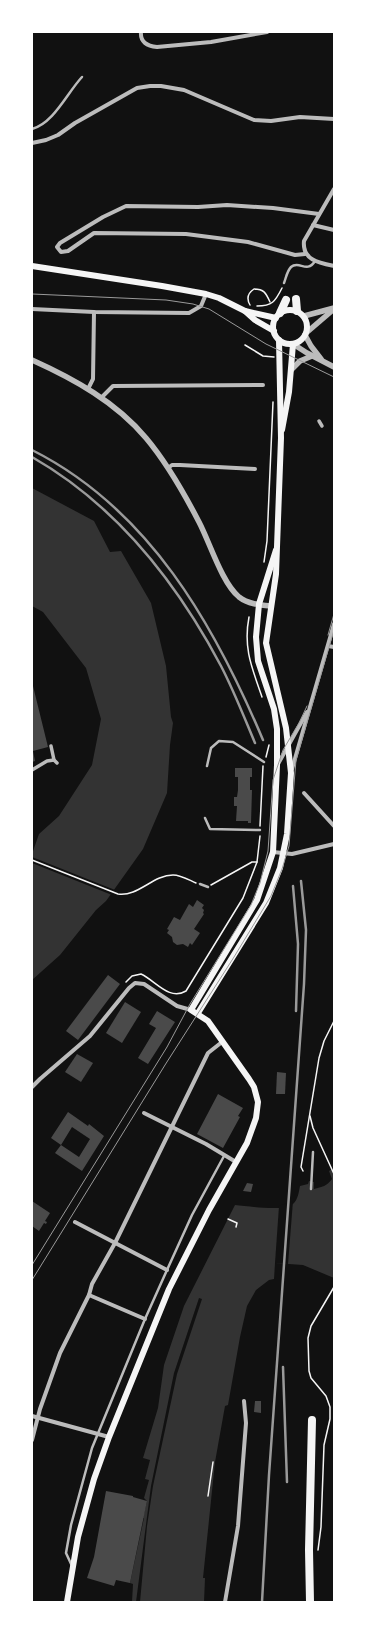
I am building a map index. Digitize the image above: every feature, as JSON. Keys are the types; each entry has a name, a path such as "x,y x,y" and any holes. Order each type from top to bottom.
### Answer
{"highway":[{"path":"296,299 300,314"},
{"path":"278,316 286,300"},
{"path":"310,1602 309,1550 312,1420"}],"main road":[{"path":"32,266 206,294 245,311 278,316"},
{"path":"198,1013 266,902 274,886 284,854 287,834 291,773 288,745 286,728 266,643 276,574 280,438 279,340 274,331 274,323 278,316 289,310 300,314 307,324 305,334 298,342 293,344 287,344 279,340"},
{"path":"245,311 255,320 274,331"},
{"path":"280,438 285,417 293,344"},
{"path":"67,1602 72,1567 85,1511 109,1437 169,1289 209,1210 246,1143 256,1118 258,1102 254,1087 208,1021 198,1013 191,1010 258,900 273,852 277,729 274,709 261,671 256,650 256,625 259,604 276,550"}],"street":[{"path":"141,34 141,40 147,45 157,47 211,42 267,32"},
{"path":"32,143 46,140 58,135 75,123 137,88 150,86 169,87 184,90 254,120 271,121 300,117 334,119"},
{"path":"305,254 304,241 334,189"},
{"path":"319,214 273,208 227,205 198,207 126,206 103,217 60,243 57,247 61,252 68,251 94,233 186,234 248,242 295,255 305,254 315,261 334,266"},
{"path":"313,225 334,230"},
{"path":"32,309 94,312 189,312 201,306 206,294"},
{"path":"300,314 334,308"},
{"path":"321,360 305,334 334,308"},
{"path":"88,389 93,379 94,312"},
{"path":"293,344 334,367"},
{"path":"291,370 300,361 312,356"},
{"path":"32,360 56,371 88,389 124,417 145,437 168,468 199,522 229,585 241,598 271,606"},
{"path":"101,398 113,386 263,385"},
{"path":"319,421 322,426"},
{"path":"168,468 180,465 255,469"},
{"path":"291,773 334,624"},
{"path":"328,646 334,647"},
{"path":"277,765 310,707"},
{"path":"52,746 54,760 57,763"},
{"path":"32,770 47,761 54,760"},
{"path":"304,792 334,826"},
{"path":"273,852 292,854 334,844"},
{"path":"32,1087 90,1036 129,988 135,984 144,984 177,1006 191,1010"},
{"path":"32,1440 38,1417 60,1353 89,1295 92,1284 115,1243 208,1053 222,1042"},
{"path":"144,1113 206,1144 236,1162"},
{"path":"75,1222 167,1270"},
{"path":"89,1295 145,1319"},
{"path":"225,1602 238,1526 246,1423 244,1401"},
{"path":"32,1416 109,1437"}],"lane":[{"path":"32,129 48,119 82,77"},
{"path":"284,283 289,270 293,266 310,266 315,261"},
{"path":"207,766 210,748 219,741 233,742 264,762"},
{"path":"205,818 210,829 260,830"},
{"path":"200,884 208,887"},
{"path":"311,1189 313,1152"},
{"path":"72,1567 66,1552 71,1525 97,1434 145,1319 192,1215 224,1156"}],"path":[{"path":"258,306 266,306 272,303 277,298 284,283"},
{"path":"250,306 248,300 249,293 254,289 261,289 266,292 270,302"},
{"path":"244,345 263,356 274,357"},
{"path":"264,564 267,541 273,400"},
{"path":"249,617 246,643 249,662 262,698"},
{"path":"123,986 132,976 141,974 172,994 180,994 186,991 243,898 257,862 260,830 262,770 270,744"},
{"path":"32,860 118,894 126,895 164,876 172,875 181,876 200,884"},
{"path":"208,887 252,862 257,862"},
{"path":"303,1171 301,1167 319,1058 324,1041 334,1021"},
{"path":"310,1114 313,1128 334,1174"},
{"path":"228,1219 237,1223 236,1227"},
{"path":"318,1550 324,1445 330,1419 330,1407 326,1396 311,1378 309,1371 308,1338 311,1326 334,1287"},
{"path":"208,1496 213,1462"}],"shaded area":[{"path":"32,488 94,521 110,552 121,551 151,603 166,666 171,717 173,723 167,793 143,849 106,901 96,910 60,955 32,980 32,854 39,834 59,816 92,765 101,719 86,668 43,612 32,606"},
{"path":"334,1168 334,1278 303,1265 275,1263 274,1279 269,1280 256,1290 247,1306 228,1405 225,1406 215,1462 203,1578 205,1578 204,1602 132,1602 133,1584 130,1583 144,1518 147,1501 144,1498 149,1480 145,1479 150,1460 143,1458 158,1408 164,1365 184,1306 235,1205 274,1208 288,1206 293,1204 296,1200 300,1186 308,1184 309,1181 314,1182 314,1189 324,1186 332,1179 329,1171"}],"pier":[{"path":"32,857 115,890 112,895 32,863"},
{"path":"293,1201 288,1264 275,1263 279,1206"},
{"path":"199,1298 202,1299 177,1374 153,1486 147,1526 140,1602 136,1602 151,1486 174,1373"}],"building":[{"path":"33,686 48,747 33,751 35,761 32,762"},
{"path":"235,768 252,768 252,777 250,777 250,790 252,790 251,823 248,823 248,821 236,821 237,806 234,806 234,797 237,797 238,777 235,777"},
{"path":"197,900 204,905 202,908 204,910 204,914 194,929 200,933 192,945 190,943 188,947 183,944 177,945 173,942 172,937 167,933 169,930 167,929 174,917 180,920 189,904 193,907"},
{"path":"108,975 120,984 78,1040 66,1031"},
{"path":"125,1002 141,1012 122,1043 106,1033"},
{"path":"157,1011 175,1022 148,1064 138,1058 156,1028 149,1024"},
{"path":"77,1054 93,1063 81,1082 65,1072"},
{"path":"277,1072 286,1073 285,1094 276,1094"},
{"path":"218,1094 243,1108 238,1116 240,1117 223,1148 197,1134"},
{"path":"68,1112 88,1126 89,1124 104,1136 82,1171 55,1153 61,1145 51,1138","holes":["72,1127 90,1139 79,1157 61,1145"]},
{"path":"247,1183 253,1184 251,1192 243,1191"},
{"path":"32,1201 50,1213 45,1221 47,1222 46,1224 44,1223 39,1231 32,1226"},
{"path":"255,1401 261,1401 261,1413 254,1412"},
{"path":"106,1491 133,1496 147,1501 130,1583 116,1580 114,1586 87,1578 94,1557"}],"tram line":[{"path":"32,294 166,300 193,304 209,309 266,344 334,377"},
{"path":"328,635 334,614"},
{"path":"32,1280 271,896 282,869 289,846 296,760 334,630"},
{"path":"32,1265 167,1047 190,1004 251,905 260,883 268,851 273,780 283,750 307,706"}],"railway":[{"path":"32,450 74,475 111,504 144,537 173,574 199,613 223,654 263,740"},
{"path":"32,457 62,476 91,498 117,522 164,575 184,604 221,666 235,694 255,743"},
{"path":"262,1602 269,1475 304,984 306,930 301,881"},
{"path":"293,886 298,944 296,1011"},
{"path":"283,1367 287,1482"}]}
